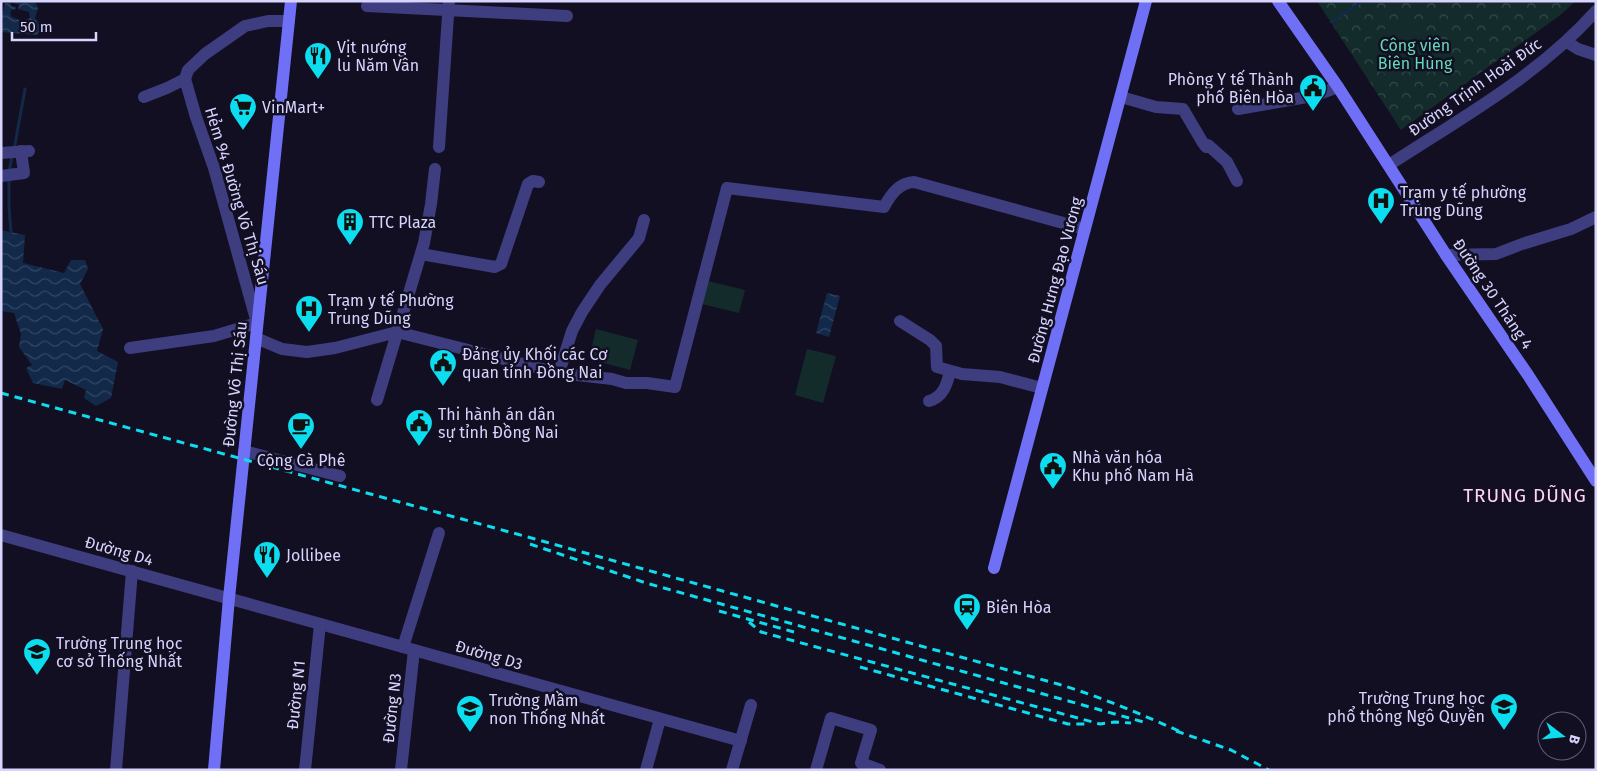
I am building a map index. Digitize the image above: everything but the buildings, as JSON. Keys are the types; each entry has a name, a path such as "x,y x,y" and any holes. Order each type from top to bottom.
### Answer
{"main road":[{"name":"Đường Võ Thị Sáu","path":"214,770 229,598 290,1"},
{"name":"Đường Hưng Đạo Vương","path":"994,568 1146,1"},
{"name":"Đường 30 Tháng 4","path":"1278,1 1338,87 1446,255 1528,375 1596,481"}],"street":[{"path":"368,6 449,6 567,16"},
{"path":"438,147 449,6"},
{"name":"Đường Trịnh Hoài Đức","path":"1389,165 1514,84 1567,42 1596,11"},
{"path":"144,97 184,79 188,70 205,54 245,26 268,21 289,21"},
{"path":"1567,42 1578,49 1596,56"},
{"name":"Hẻm 94 Đường Võ Thị Sáu","path":"184,79 214,168 257,323"},
{"path":"1238,108 1313,96 1338,87"},
{"path":"1121,97 1156,107 1183,108 1203,143 1206,146 1208,145 1227,162 1237,180"},
{"path":"1,153 25,151 24,173 1,176"},
{"path":"377,400 421,254 431,204 435,169"},
{"path":"421,254 495,267 501,264 528,184 533,181 539,182"},
{"path":"256,338 282,349 307,352 335,348 397,332 559,373 612,379 626,383 647,383 676,387 727,188 884,207 895,190 910,182 914,182 1085,229"},
{"path":"1446,255 1496,254 1571,229 1596,217"},
{"path":"559,373 572,331 582,312 600,285 639,238 644,220"},
{"path":"900,321 930,340 936,346 937,367 950,372 976,376 991,375 1042,388"},
{"path":"130,348 214,336 257,323"},
{"path":"929,401 934,400 946,388 950,372"},
{"path":"244,451 340,476"},
{"name":"Đường N3","path":"401,770 409,649 439,532"},
{"name":"Đường D4","path":"1,534 229,598"},
{"path":"116,770 132,571"},
{"name":"Đường D3","path":"229,598 741,741"},
{"name":"Đường N1","path":"305,770 320,624"},
{"path":"732,770 751,705"},
{"path":"816,770 831,718 870,730 861,763 880,770"},
{"path":"646,770 660,719"}],"green space":[{"name":"Công viên Biên Hùng","path":"1317,1 1576,1 1559,16 1401,130"},
{"path":"1410,13 1433,49 1388,79 1364,42"},
{"path":"708,281 745,290 739,313 702,304"},
{"path":"596,329 638,340 630,370 589,359"},
{"path":"807,349 836,356 823,403 795,395"}],"water":[{"path":"9,1 35,1 38,8 35,18 40,28 37,35 1,32 1,12 3,12 5,3 11,3 11,6 16,7 15,10 12,9 10,14 12,17 22,21 30,18 29,12 18,9 19,5"},
{"path":"1,230 25,235 23,263 64,273 71,260 85,260 88,269 80,284 103,329 97,351 118,362 111,398 96,406 84,398 86,390 65,380 62,389 33,383 26,368 32,365 19,347 21,334 14,313 1,311"},
{"path":"827,293 840,296 829,337 816,333"}],"waterway":[{"path":"1331,22 1363,1"},
{"path":"14,150 25,89"},
{"path":"9,172 12,156"},
{"path":"9,178 11,232"}],"railway":[{"path":"1,393 1058,684 1121,706 1181,732"},
{"path":"530,544 646,583 1147,723"},
{"path":"719,611 794,632"},
{"path":"749,622 761,632 1100,724 1115,722 1131,723"},
{"path":"860,667 1068,724 1087,724"},
{"path":"1176,731 1231,750 1269,770"}],"place":[{"name":"Vịt nướng lu Năm Vân","path":"318,80"},
{"name":"Phòng Y tế Thành phố Biên Hòa","path":"1313,112"},
{"name":"VinMart+","path":"243,131"},
{"name":"Trạm y tế phường Trung Dũng","path":"1381,225"},
{"name":"TTC Plaza","path":"350,246"},
{"name":"Trạm y tế Phường Trung Dũng","path":"309,333"},
{"name":"Đảng ủy Khối các Cơ quan tỉnh Đồng Nai","path":"443,387"},
{"name":"Thi hành án dân sự tỉnh Đồng Nai","path":"419,447"},
{"name":"Cộng Cà Phê","path":"301,450"},
{"name":"Nhà văn hóa Khu phố Nam Hà","path":"1053,490"},
{"name":"Jollibee","path":"267,579"},
{"name":"Biên Hòa","path":"967,631"},
{"name":"Trường Trung học cơ sở Thống Nhất","path":"37,676"},
{"name":"Trường Trung học phổ thông Ngô Quyền","path":"1504,731"},
{"name":"Trường Mầm non Thống Nhất","path":"470,733"}],"district":[{"name":"TRUNG DŨNG","path":"1525,495"}]}
